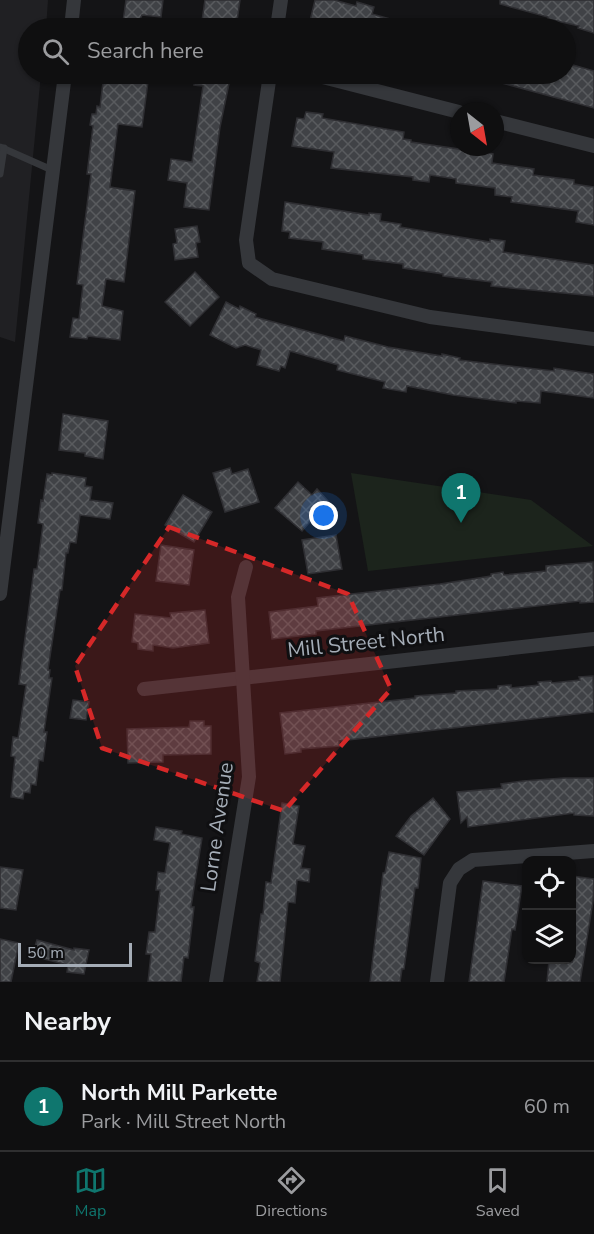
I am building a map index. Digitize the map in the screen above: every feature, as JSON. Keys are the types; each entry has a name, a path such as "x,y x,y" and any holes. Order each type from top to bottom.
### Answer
{"street":[{"path":"72,18 74,0"},
{"path":"278,18 281,0"},
{"path":"0,594 64,84"},
{"path":"269,84 246,240 249,263 272,279 430,317 594,339"},
{"path":"349,84 450,110"},
{"path":"504,123 594,146"},
{"name":"Lorne Avenue","path":"216,982 249,777 238,597 246,567"},
{"name":"Mill Street North","path":"144,689 244,676 594,639"},
{"path":"437,982 450,884 459,869 473,860 594,852"}],"lane":[{"path":"0,174 2,148 52,170"}],"highlighted area":[{"path":"169,527 348,594 391,689 284,811 102,748 75,666"}],"shaded area":[{"path":"0,0 48,0 47,18 18,18 18,84 40,84 15,342 0,337"},
{"path":"351,473 531,500 593,546 368,571"}],"building":[{"path":"126,0 163,0 161,17 142,15 141,18 124,18"},
{"path":"205,0 240,0 237,18 202,18"},
{"path":"315,0 334,0 356,6 357,2 374,7 372,14 387,18 311,18"},
{"path":"500,0 594,0 594,33 578,28 576,18 548,18 500,4"},
{"path":"576,66 594,71 594,108 506,84 576,84"},
{"path":"103,84 148,84 142,127 118,124 110,187 135,191 124,282 106,279 102,306 123,311 120,340 88,336 87,339 70,337 73,318 79,319 83,285 77,284 91,174 87,174 93,126 90,125 92,114 96,114 97,106 100,107"},
{"path":"229,84 220,127 209,210 184,207 187,183 168,180 171,159 192,162 203,86 194,85"},
{"path":"306,112 323,114 322,118 404,132 403,139 411,140 411,142 450,148 450,156 493,156 492,163 534,169 533,175 574,180 574,184 594,187 594,225 576,222 578,211 511,202 512,197 495,195 495,188 456,183 456,179 430,175 429,182 413,180 413,177 331,168 334,152 292,146 297,118 304,119"},
{"path":"285,202 369,215 369,213 381,214 380,221 401,224 400,227 490,242 490,239 505,241 503,252 594,265 594,296 491,286 492,282 443,276 443,274 403,268 403,264 363,259 363,255 322,249 323,242 289,238 290,232 282,231"},
{"path":"197,226 200,242 196,243 198,257 175,260 173,244 177,243 175,229"},
{"path":"195,272 219,297 190,326 165,302"},
{"path":"226,302 256,314 255,317 344,341 345,336 388,347 442,356 442,354 460,358 459,360 554,371 554,368 594,374 594,398 541,391 540,403 516,401 516,403 453,395 407,386 406,392 383,388 385,382 337,370 338,365 290,351 285,368 281,366 279,371 257,365 261,350 245,345 236,348 210,335"},
{"path":"63,414 108,421 103,459 85,456 85,453 59,450"},
{"path":"230,468 232,474 248,469 259,502 225,512 213,473"},
{"path":"52,473 86,478 85,486 92,487 90,500 113,503 110,519 80,515 76,543 70,542 68,553 66,553 48,670 50,670 49,678 52,678 44,732 47,732 43,761 39,760 36,785 31,784 30,793 24,792 23,799 11,797 15,757 11,756 13,737 18,738 26,685 19,684 34,569 37,569 43,524 38,523 41,500 43,501 47,474 52,475"},
{"path":"298,482 312,495 317,489 328,501 302,531 275,508"},
{"path":"183,495 212,512 194,542 165,525"},
{"path":"336,535 342,569 308,574 302,540"},
{"path":"161,545 194,550 189,585 156,581"},
{"path":"593,562 594,602 580,603 580,601 316,631 316,634 272,639 269,612 318,606 317,598 440,584 503,572 504,575 546,571 546,566"},
{"path":"205,610 209,643 173,648 153,645 153,651 138,649 138,643 132,642 135,614 171,618 170,613"},
{"path":"593,676 594,712 339,741 340,746 301,749 301,752 285,754 280,713 456,693 456,691 498,689 498,686 511,685 511,688 539,685 538,682 580,680 579,677"},
{"path":"73,700 89,702 86,720 70,718"},
{"path":"190,721 204,721 204,726 211,726 211,754 163,755 163,762 128,763 127,729 189,727"},
{"path":"594,778 594,816 574,815 574,813 468,827 467,817 461,823 457,792 502,788 501,784 523,781"},
{"path":"433,798 450,819 424,855 396,836 411,816"},
{"path":"282,803 299,806 293,844 305,846 301,868 310,869 309,882 297,880 295,903 288,902 280,982 257,982 260,963 255,961 261,914 263,914 266,882 271,883"},
{"path":"156,827 182,831 181,834 202,838 191,907 194,907 188,958 184,957 181,982 148,982 151,954 146,954 149,932 155,932 160,890 156,890 158,872 165,873 170,843 154,840"},
{"path":"389,852 421,858 418,888 415,888 404,969 402,969 400,982 370,982 383,873 385,873"},
{"path":"0,867 23,870 16,910 0,908"},
{"path":"576,877 594,879 593,901 580,982 547,982 549,964 576,964"},
{"path":"483,881 522,886 515,930 512,929 504,982 469,982"},
{"path":"0,939 19,943 11,982 0,982"},
{"path":"37,940 74,950 74,948 89,950 84,974 67,972 68,965 32,956"}],"place":[{"name":"North Mill Parkette","path":"461,523"}]}
